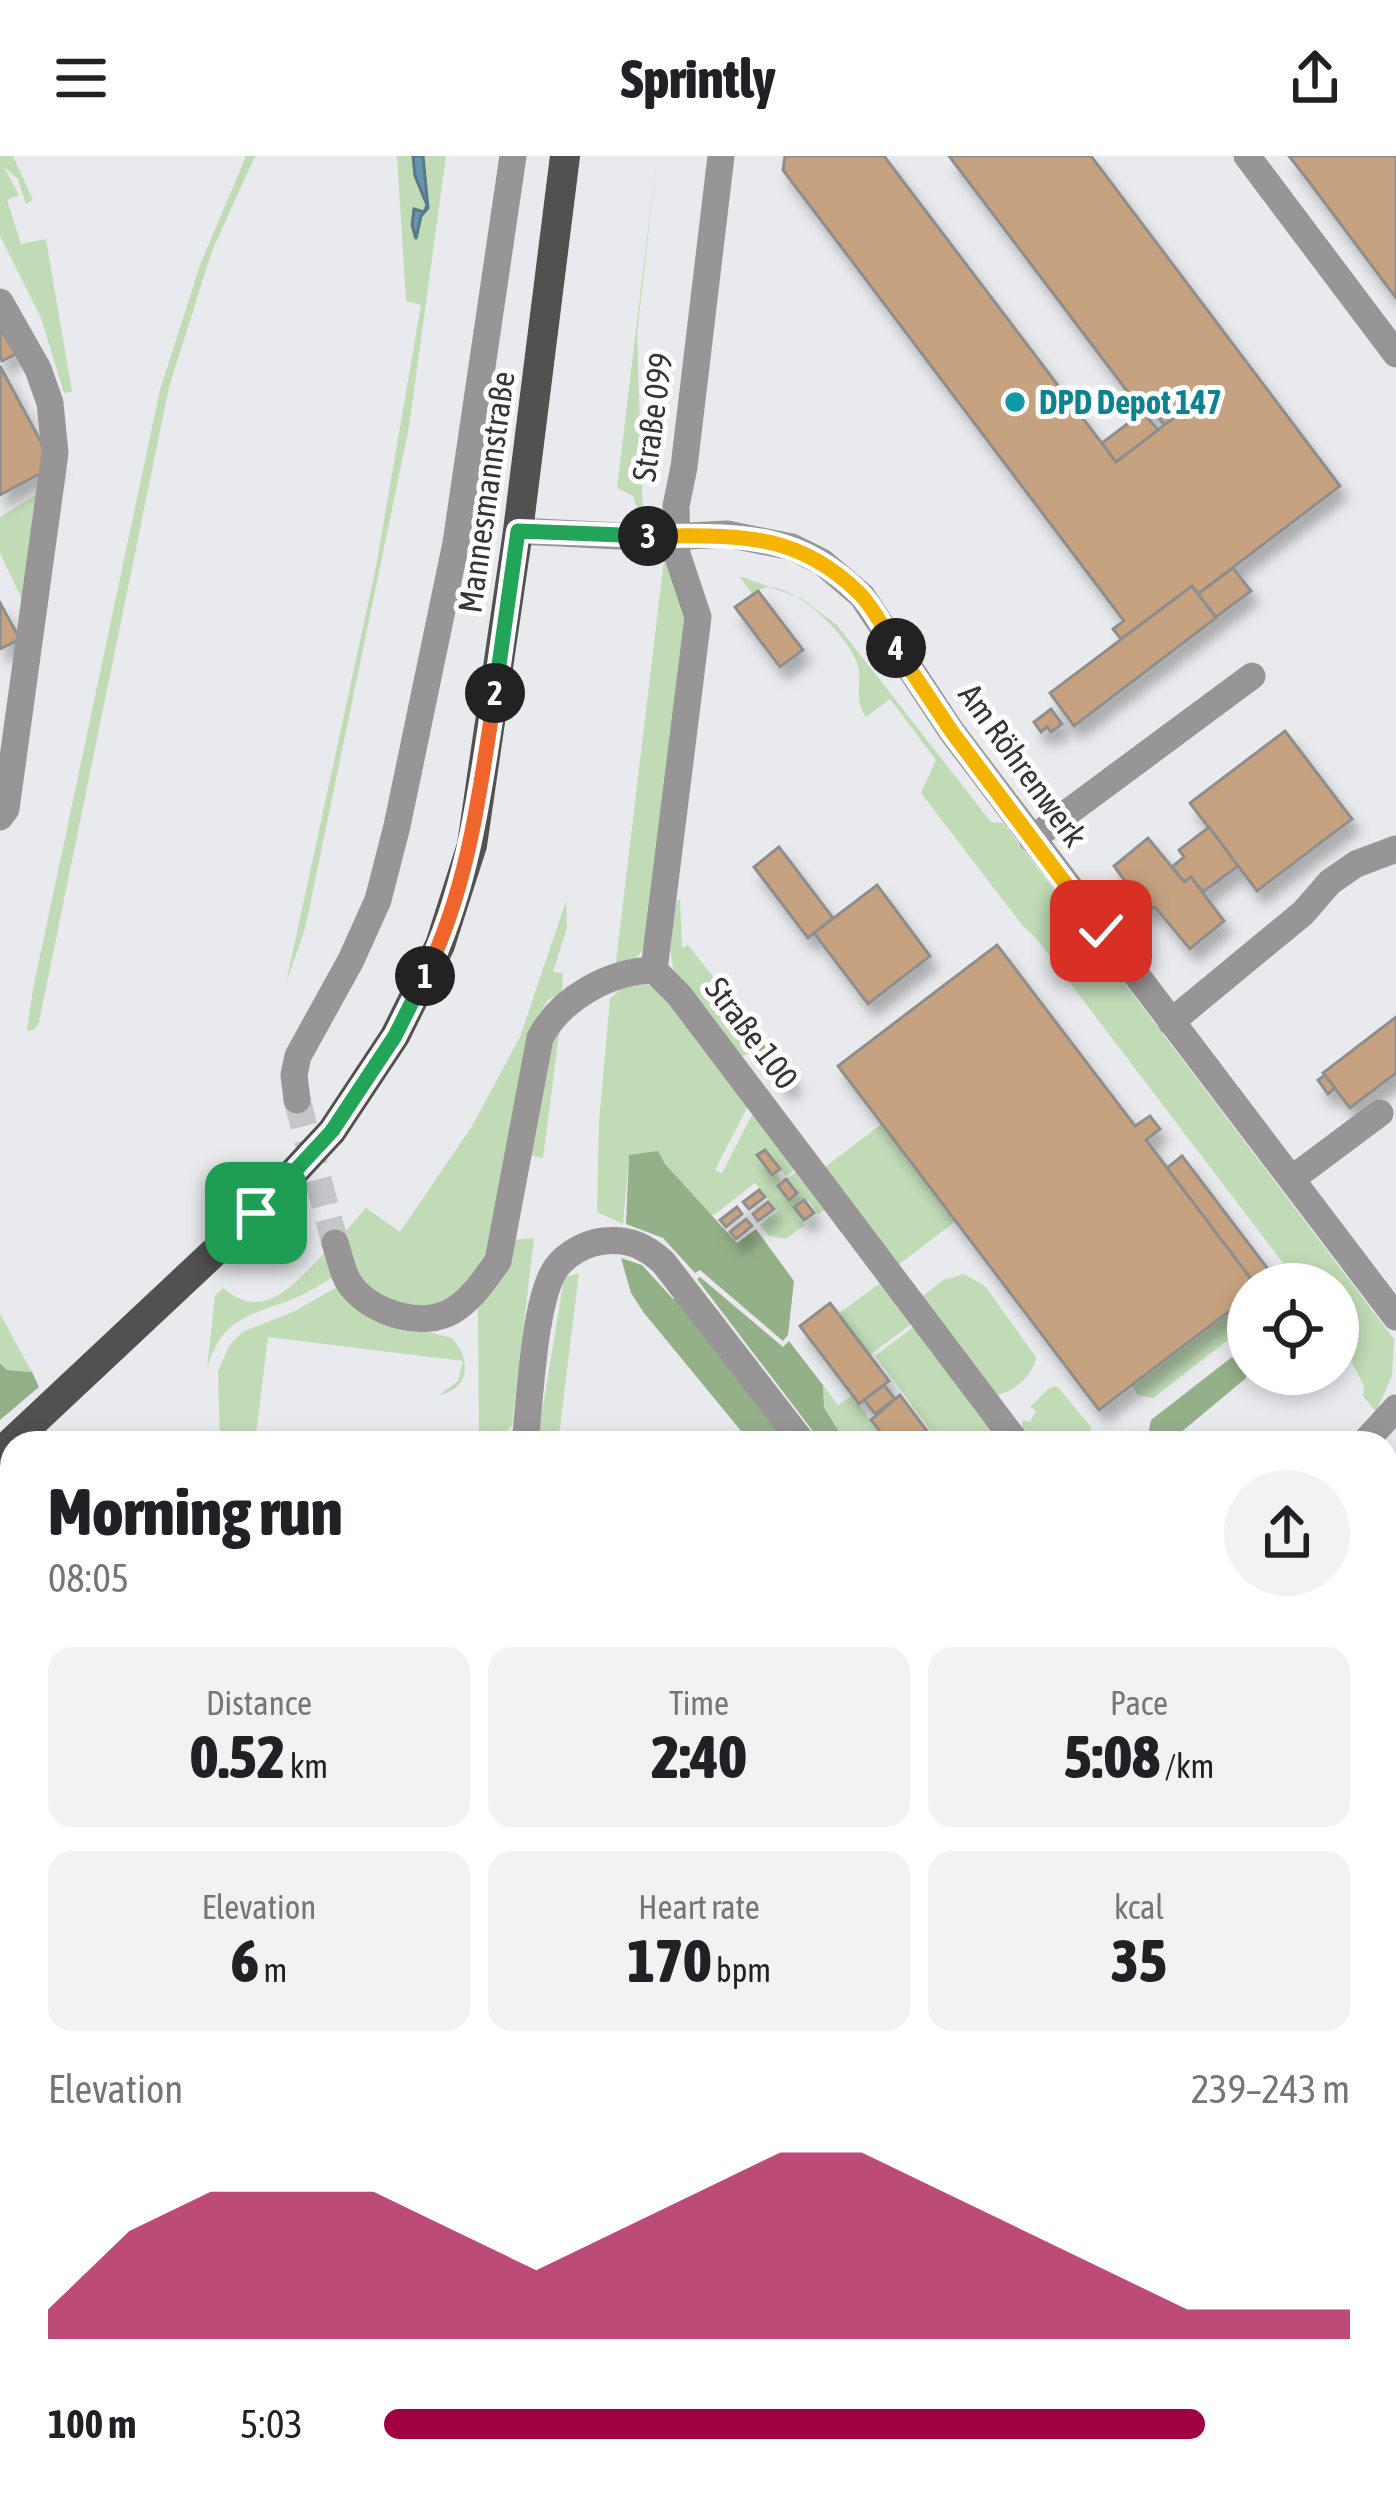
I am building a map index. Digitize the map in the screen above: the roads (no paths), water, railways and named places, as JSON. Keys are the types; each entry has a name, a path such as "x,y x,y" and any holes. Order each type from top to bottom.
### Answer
{"main road":[{"name":"Mannesmannstraße","path":"24,1431 256,1213 332,1131 395,1036 440,945 472,845 565,156"}],"street":[{"path":"297,1100 298,1056 378,900 398,826 456,543 513,156"},
{"name":"Straße 099","path":"654,970 698,616 677,554 676,506 721,156"},
{"path":"1247,156 1396,354"},
{"path":"0,302 38,370 50,403 55,453 30,654 6,809 0,817"},
{"name":"Am Röhrenwerk","path":"518,531 727,534 792,547 822,562 862,596 952,732 1396,1317"},
{"path":"1032,839 1252,676"},
{"path":"1171,1022 1303,913 1330,882 1356,864 1396,850"},
{"name":"Straße 100","path":"335,1244 349,1286 371,1303 422,1321 452,1312 476,1291 498,1261 541,1038 552,1016 587,991 654,970 668,981 1008,1431"},
{"path":"1293,1178 1380,1113"},
{"path":"527,1431 544,1292 556,1268 573,1251 598,1241 625,1240 663,1262 794,1431"},
{"path":"1375,1431 1396,1408"}],"water":[{"path":"413,156 423,156 428,208 421,216 416,239 414,209 424,212 427,205"}],"tunnel":[{"path":"297,1100 335,1243"}],"place":[{"name":"DPD Depot 147","path":"1015,402"}]}
